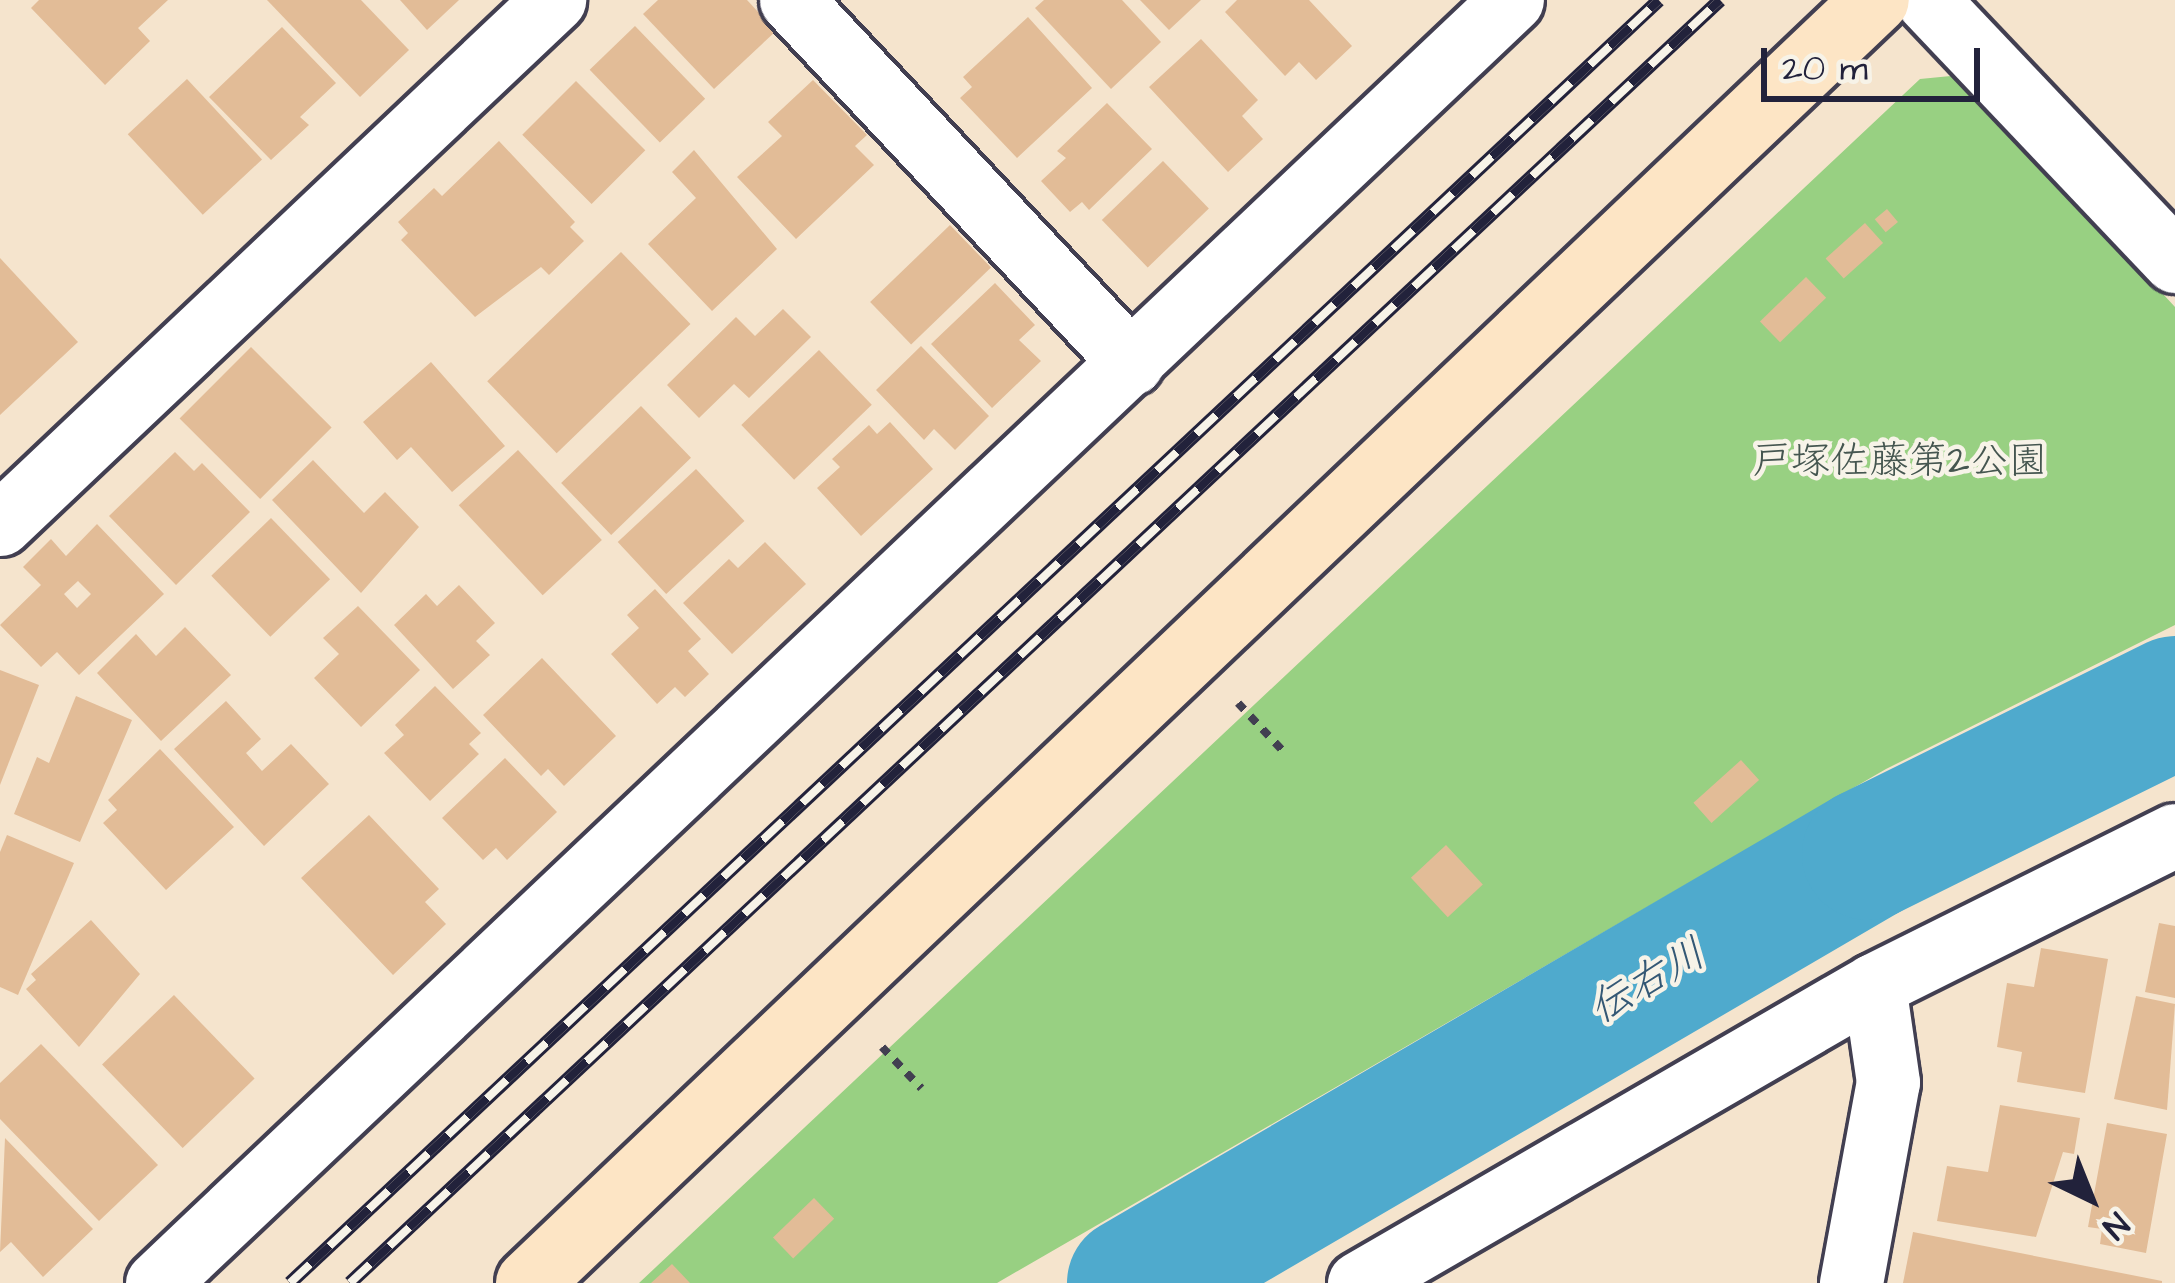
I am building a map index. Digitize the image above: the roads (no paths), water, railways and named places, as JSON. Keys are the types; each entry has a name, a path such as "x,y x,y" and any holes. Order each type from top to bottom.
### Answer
{"street":[{"path":"0,524 554,0"},
{"path":"791,0 1132,363"},
{"path":"157,1283 1512,0"},
{"path":"529,1283 1876,0"},
{"path":"1927,0 2175,261"},
{"path":"1359,1283 1874,985 2175,835"},
{"path":"1851,1283 1888,1082 1874,985"}],"waterway":[{"name":"伝右川","path":"1133,1283 1868,854 2175,702"},
{"path":"1850,814 1868,854"}],"railway":[{"path":"290,1283 1659,0"},
{"path":"350,1283 1720,0"}],"park label":[{"name":"戸塚佐藤第2公園","path":"1900,462"}]}
